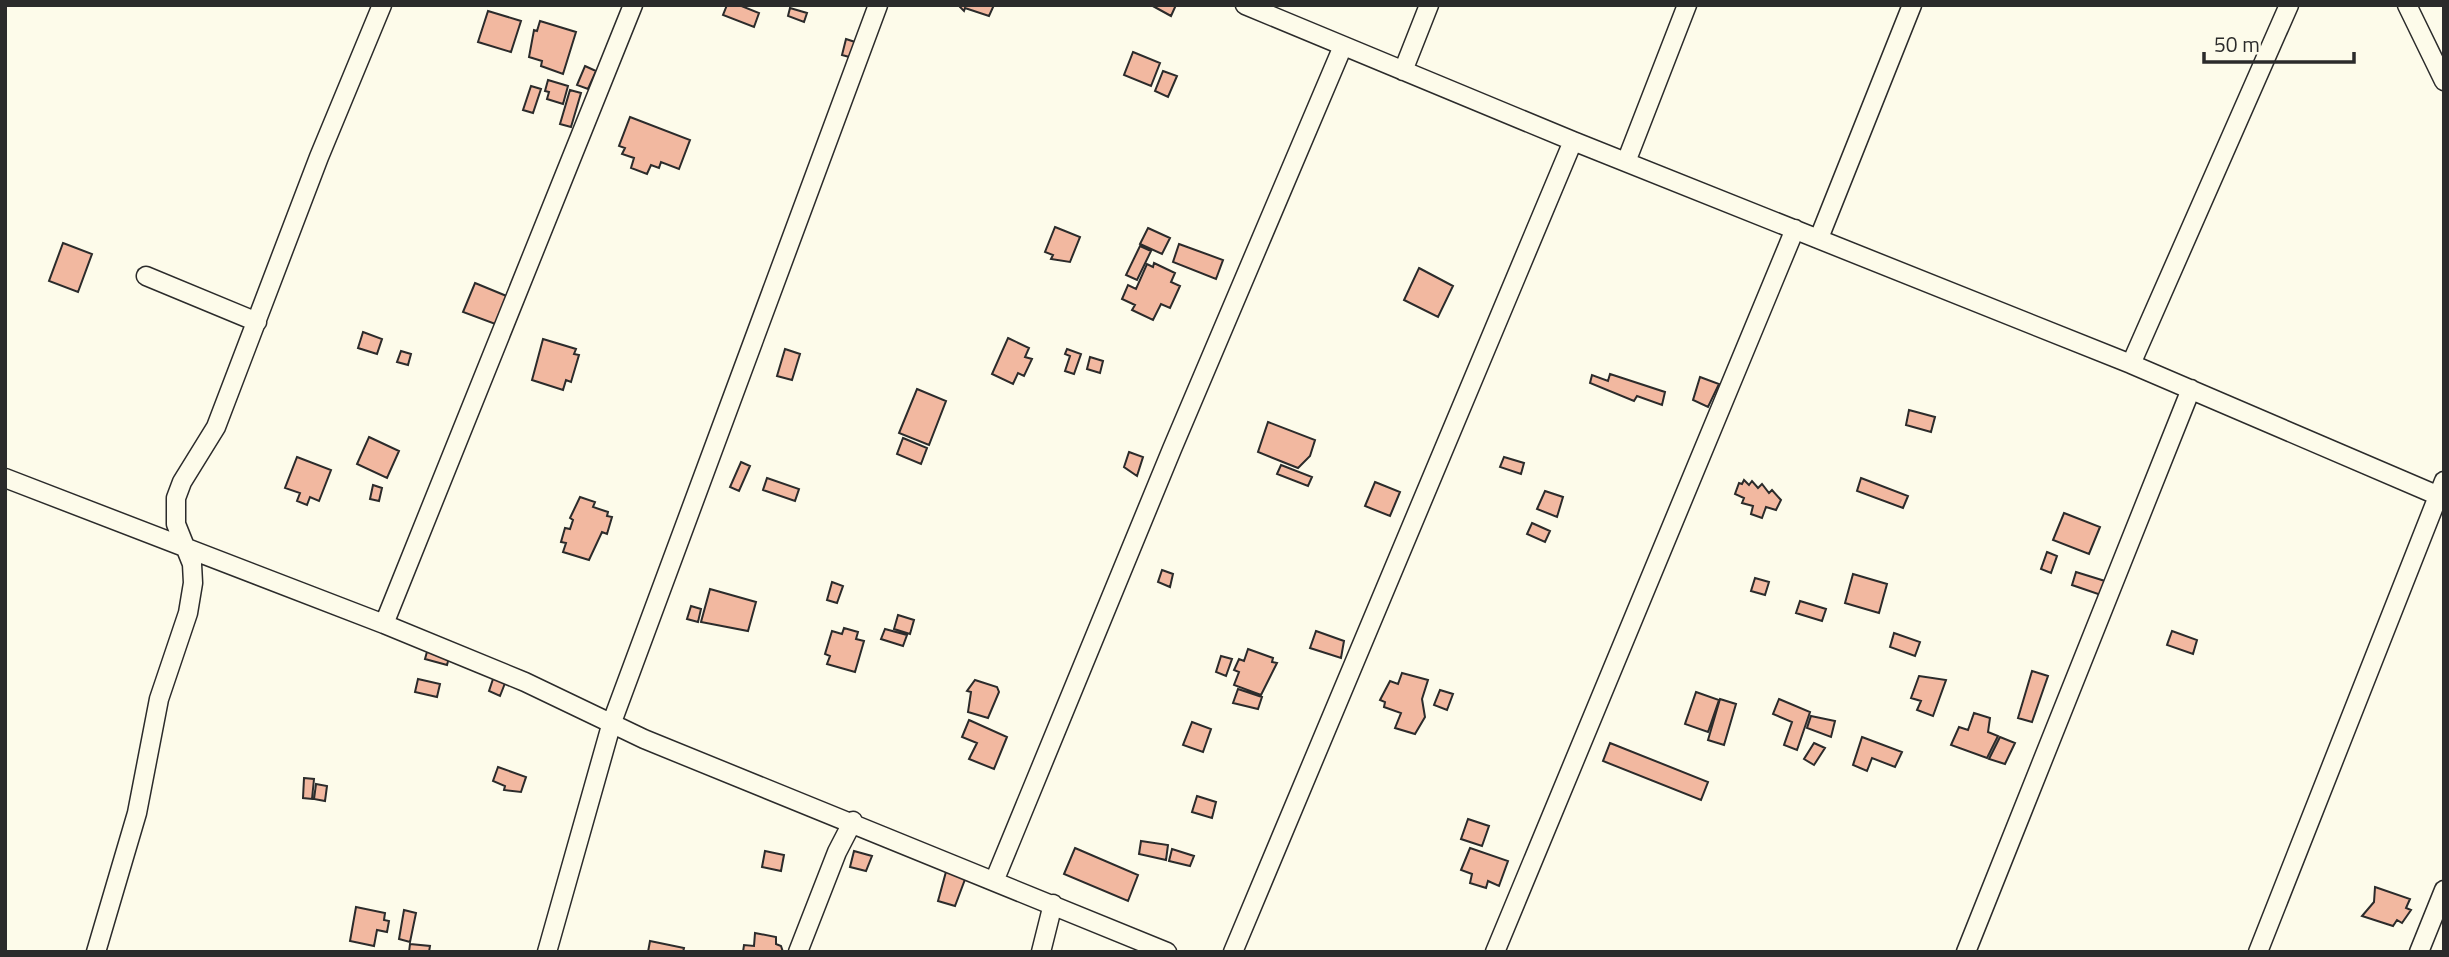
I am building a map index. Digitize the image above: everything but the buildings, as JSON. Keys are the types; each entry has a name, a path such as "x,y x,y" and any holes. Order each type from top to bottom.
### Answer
{"street":[{"path":"96,952 137,813 159,699 188,613 193,583 192,564 176,524 176,498 182,482 216,427 319,157 382,5"},
{"path":"384,624 632,5"},
{"path":"547,952 612,722 878,5"},
{"path":"1245,5 1573,141 2441,489 2258,952"},
{"path":"1403,71 1429,5"},
{"path":"1626,162 1687,5"},
{"path":"1819,238 1912,5"},
{"path":"2131,364 2289,5"},
{"path":"2407,5 2444,81"},
{"path":"995,879 1172,449 1343,46"},
{"path":"1233,952 1573,141"},
{"path":"1495,952 1795,229"},
{"path":"146,276 257,322"},
{"path":"1966,952 2191,389"},
{"path":"5,478 384,624 644,738 995,879 1167,952"},
{"path":"798,952 837,852 853,821"},
{"path":"2419,952 2444,890"},
{"path":"1041,952 1053,904"}]}
